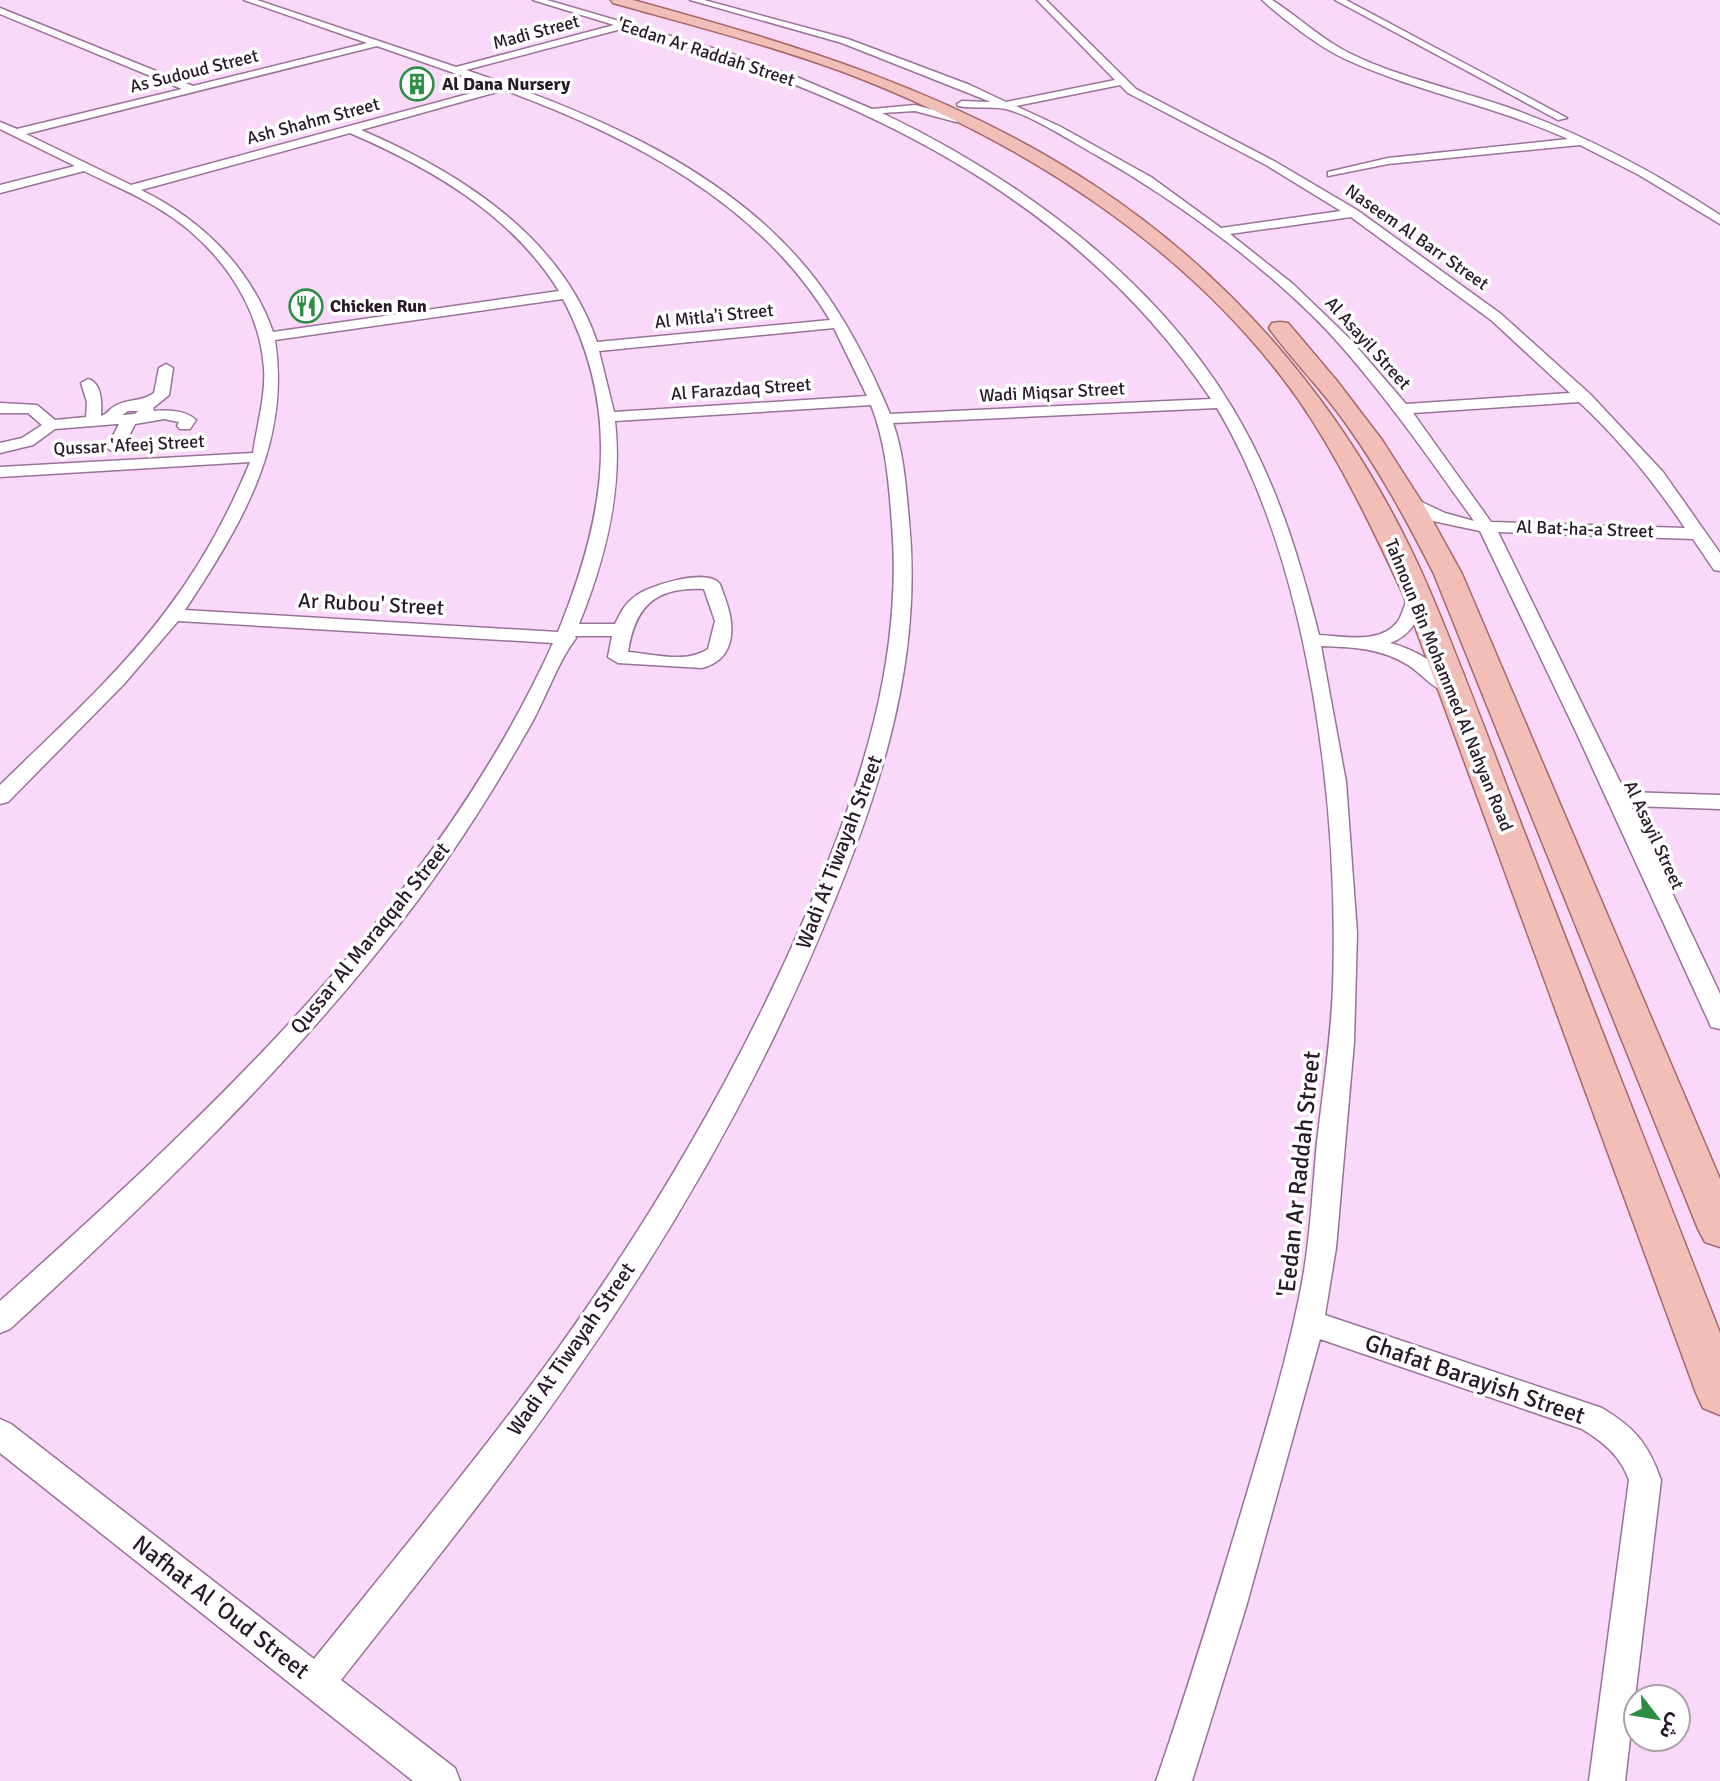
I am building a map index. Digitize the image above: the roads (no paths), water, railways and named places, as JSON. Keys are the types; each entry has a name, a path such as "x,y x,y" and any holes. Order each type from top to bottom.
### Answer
{"main road":[{"name":"Tahnoun Bin Mohammed Al Nahyan Road","path":"645,0 836,55 994,114 1117,190 1207,259"},
{"name":"Tahnoun Bin Mohammed Al Nahyan Road","path":"621,13 791,50 994,114 1059,171 1122,213 1203,281 1284,366 1322,417 1389,533 1417,594 1720,1393"},
{"name":"Tahnoun Bin Mohammed Al Nahyan Road","path":"1271,318 1349,408 1411,502 1434,546 1462,604 1720,1229"}],"street":[{"name":"Wadi At Tiwayah Street","path":"248,0 568,110 625,136 711,189 766,233 807,275 850,341 880,409 892,444 903,537 901,636 892,694 876,758 853,828 804,947 751,1060 682,1183 601,1311 495,1457 317,1683"},
{"name":"'Eedan Ar Raddah Street","path":"537,0 621,13 882,110 977,169 1081,244 1142,304 1193,363 1221,403 1252,460 1280,525 1312,640 1327,717 1340,821 1345,991 1321,1249 1308,1322 1278,1443 1220,1640 1174,1781"},
{"name":"Al Asayil Street","path":"694,0 845,41 994,114 1106,155 1147,179 1219,232 1279,279 1345,341 1402,409 1478,526 1616,799 1720,1020"},
{"name":"Naseem Al Barr Street","path":"1041,0 1120,82 1145,100 1270,163 1353,213 1496,317 1585,397 1657,475 1720,566"},
{"path":"1266,0 1292,16 1320,41 1357,61 1507,110 1584,141 1720,219"},
{"path":"1339,0 1709,198"},
{"path":"0,11 194,90"},
{"name":"Madi Street","path":"455,70 621,13"},
{"name":"As Sudoud Street","path":"16,133 379,43"},
{"path":"853,71 904,97 903,103 882,110"},
{"path":"994,114 1120,82"},
{"name":"Ash Shahm Street","path":"131,189 505,87"},
{"name":"'Eedan Ar Raddah Street","path":"882,110 927,108 994,114"},
{"path":"0,125 174,212 207,240 246,285 261,317 272,371 260,457 225,536 173,615 108,690 0,797"},
{"name":"Qussar Al Maraqqah Street","path":"0,1320 162,1170 241,1090 304,1021 398,910 450,840 499,765 569,634 591,566 608,494 610,417 593,347 567,294 535,249 477,196 418,159 351,129"},
{"path":"1332,174 1388,161 1584,141"},
{"path":"0,189 85,167"},
{"path":"1219,232 1353,213"},
{"path":"266,337 567,294"},
{"name":"Al Mitla'i Street","path":"593,347 839,323"},
{"path":"115,448 133,415 161,395 166,368"},
{"path":"88,383 95,402 93,423"},
{"path":"1402,409 1585,397"},
{"name":"Wadi Miqsar Street","path":"880,409 1221,403"},
{"path":"0,408 32,408 51,425"},
{"name":"Al Farazdaq Street","path":"610,417 880,409"},
{"path":"0,449 37,439 51,425 93,423 133,415 186,418 185,426"},
{"name":"Qussar 'Afeej Street","path":"0,472 260,457"},
{"name":"Al Bat-ha-a Street","path":"1411,502 1439,517 1478,526 1699,534"},
{"name":"Al Bat-ha-a Street","path":"1434,546 1448,533 1478,526"},
{"path":"692,581 711,585 724,621 717,652 702,662 618,657 622,631 632,608 662,589 692,581"},
{"path":"1312,640 1368,642 1390,637 1405,627 1417,594"},
{"name":"Ar Rubou' Street","path":"173,615 569,634"},
{"path":"569,634 622,631"},
{"path":"1368,642 1409,655 1452,689"},
{"path":"1616,799 1720,802"},
{"name":"Ghafat Barayish Street","path":"1308,1322 1591,1418 1624,1438 1634,1452 1645,1480 1643,1505 1607,1781"},
{"name":"Nafhat Al 'Oud Street","path":"0,1434 317,1683 426,1776"}],"place":[{"name":"Al Dana Nursery","path":"417,84"},
{"name":"Chicken Run","path":"306,306"}]}
